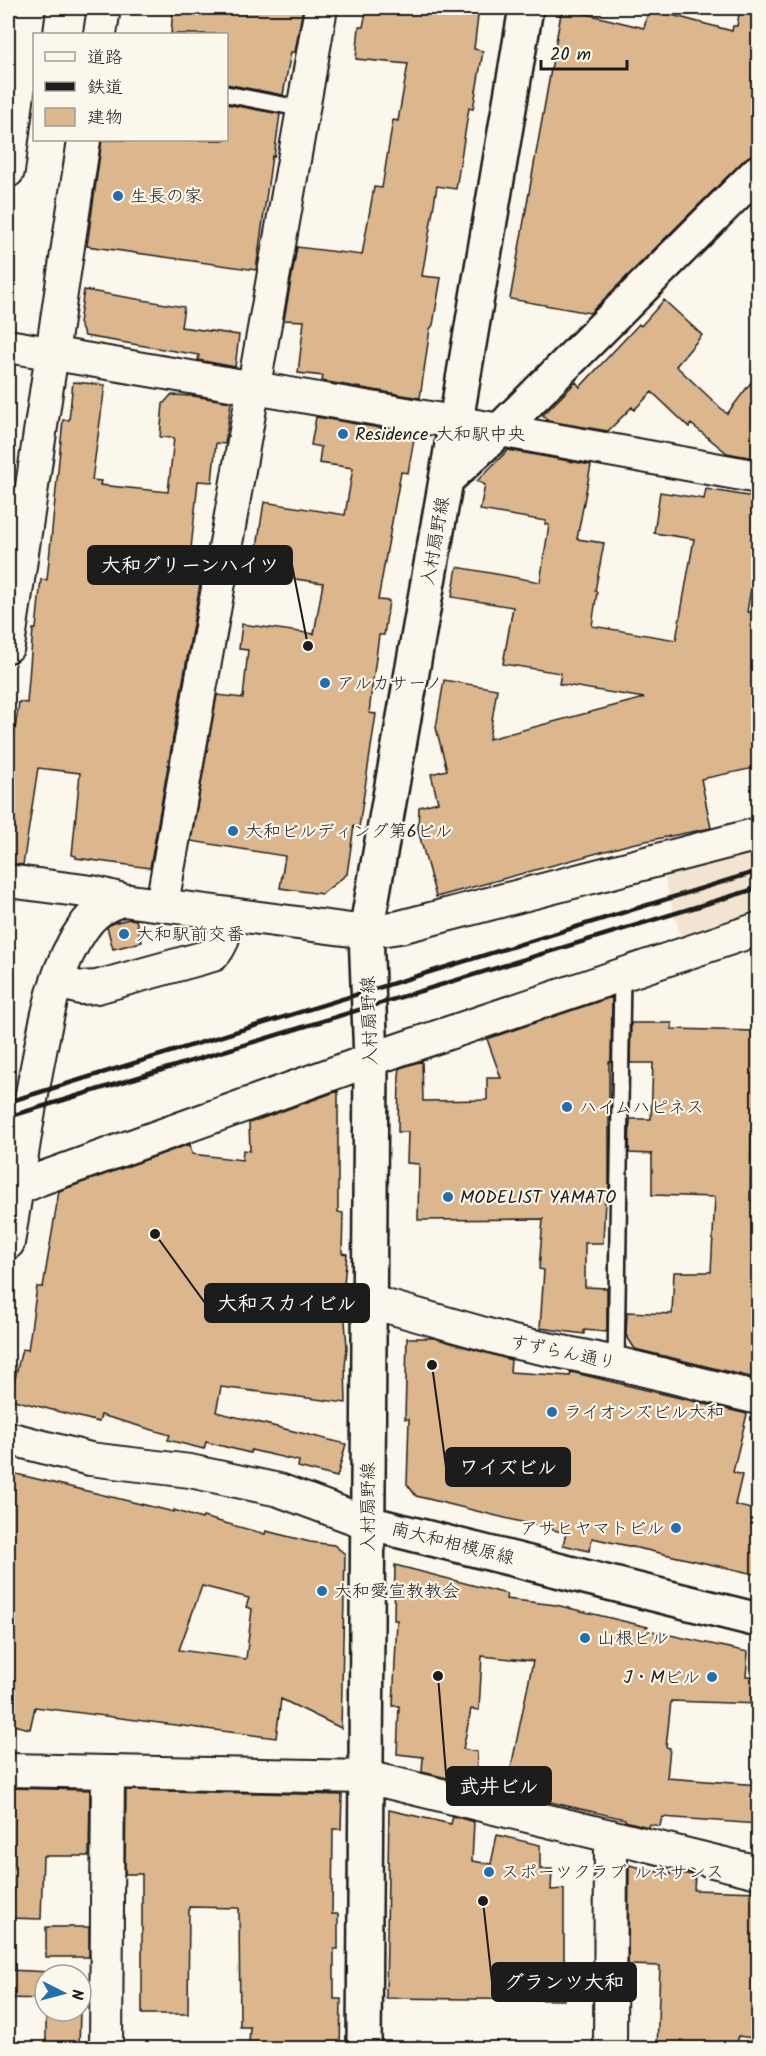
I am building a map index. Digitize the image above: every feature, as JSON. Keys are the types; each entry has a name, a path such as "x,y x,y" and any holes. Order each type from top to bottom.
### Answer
{"street":[{"path":"8,171 29,8"},
{"path":"100,33 104,8"},
{"path":"162,904 321,8"},
{"name":"入村扇野線","path":"364,2049 371,1060 366,932 526,8"},
{"path":"8,646 84,141"},
{"path":"446,480 500,430 759,172"},
{"path":"8,346 759,477"},
{"path":"8,881 92,892 123,900 366,932 400,927 759,834"},
{"path":"8,1243 40,1047 57,981 82,928 108,903 123,900"},
{"path":"57,981 80,988 97,987 213,956 223,941 228,914"},
{"path":"16,1190 40,1179 371,1060 759,929"},
{"name":"すずらん通り","path":"368,1301 513,1342 616,1363 759,1398"},
{"name":"南大和相模原線","path":"8,1438 90,1459 190,1471 279,1490 369,1523 759,1620"},
{"path":"8,1770 367,1777 759,1872"},
{"path":"106,2049 108,1772"},
{"path":"610,2049 611,1836"}],"lane":[{"path":"228,94 304,109"},
{"path":"616,1363 622,975"}],"shaded area":[{"path":"758,841 758,912 681,938 661,866"}],"building":[{"path":"173,8 303,8 295,52 291,52 283,95 228,84 228,33 171,33"},
{"path":"367,8 479,8 474,49 483,51 473,109 469,108 456,189 437,186 422,276 441,278 433,325 430,329 420,398 322,381 323,376 298,373 304,321 284,320 297,247 362,255 374,187 382,188 393,120 398,121 408,64 356,59 359,27 363,27"},
{"path":"562,8 644,28 649,9 732,31 733,26 737,26 740,8 759,8 759,154 753,154 745,159 590,313 510,299"},
{"path":"228,104 280,114 256,270 87,246 102,141 228,141"},
{"path":"84,290 184,307 181,327 239,335 235,367 198,360 199,355 85,336 79,323"},
{"path":"664,300 702,335 676,366 727,414 759,372 759,459 727,453 691,424 689,427 652,392 634,410 632,407 608,431 548,421 543,415 576,382 580,387"},
{"path":"73,382 105,385 92,480 101,481 100,485 168,492 174,438 160,437 163,404 171,395 231,402 225,444 216,443 212,482 198,481 189,568 201,569 201,579 150,868 76,858 72,855 80,773 38,768 23,865 8,863 8,777 19,702 27,703 33,629 36,629 41,579 47,580 63,420 69,420"},
{"path":"316,417 415,434 408,473 401,472 378,600 389,601 384,635 379,635 369,713 376,714 359,827 354,826 347,874 322,894 280,888 285,856 191,841 217,695 243,698 248,650 239,649 242,624 314,634 323,583 253,573 264,502 345,515 353,468 319,463 321,447 311,445"},
{"path":"508,450 591,465 577,539 604,543 595,591 597,592 592,626 676,640 694,539 654,533 660,492 704,499 706,489 759,498 759,533 747,612 759,614 759,767 701,779 711,828 631,844 436,897 418,830 419,807 438,802 431,774 447,770 436,728 444,680 497,689 489,739 644,698 559,684 561,673 503,664 513,607 452,597 457,567 540,582 549,525 545,524 546,521 480,510 485,485 477,481"},
{"name":"大和駅前交番","path":"136,920 142,942 113,949 107,927 113,923"},
{"path":"612,997 611,1062 609,1062 609,1200 605,1200 603,1243 585,1243 585,1287 607,1288 607,1332 584,1330 584,1334 540,1328 544,1270 539,1269 543,1219 418,1220 419,1164 407,1163 408,1132 398,1132 400,1068 422,1061 423,1101 487,1100 487,1078 501,1078 487,1039"},
{"path":"631,1023 672,1023 672,1029 757,1031 755,1133 751,1133 750,1200 759,1201 759,1379 635,1349 626,1335 627,1312 672,1314 674,1272 711,1272 715,1197 652,1195 652,1154 629,1153 630,1119 651,1119 653,1063 630,1063"},
{"path":"338,1091 338,1212 343,1213 342,1253 347,1254 344,1283 347,1283 344,1307 347,1347 346,1403 221,1387 216,1412 346,1444 337,1477 298,1467 299,1461 251,1450 250,1453 206,1442 204,1449 168,1440 170,1435 101,1415 99,1422 10,1399 22,1349 28,1350 37,1287 43,1287 59,1191 190,1144 192,1154 242,1160 243,1150 250,1151 249,1123"},
{"path":"407,1338 434,1338 511,1360 510,1372 570,1376 571,1372 747,1414 733,1472 742,1475 735,1505 759,1511 759,1575 592,1538 589,1551 563,1545 566,1533 416,1496 407,1484 409,1419 405,1419"},
{"path":"8,1472 174,1512 174,1510 265,1534 266,1531 310,1542 334,1545 345,1554 341,1728 281,1699 276,1738 35,1707 30,1729 8,1724 8,1698 13,1674 8,1673 8,1657 12,1639 8,1638","holes":["202,1586 249,1598 246,1607 252,1609 246,1659 179,1650"]},
{"path":"395,1565 507,1594 506,1599 556,1605 648,1627 647,1630 748,1652 746,1676 759,1677 759,1704 671,1701 666,1747 670,1748 667,1778 759,1785 759,1824 662,1817 660,1826 649,1824 648,1827 625,1821 625,1819 506,1792 533,1661 482,1656 479,1710 471,1709 463,1749 477,1752 476,1785 422,1772 423,1757 397,1754 399,1706 393,1706 397,1620 394,1620"},
{"path":"8,1788 90,1790 89,1856 43,1856 41,1919 8,1918"},
{"path":"126,1790 342,1795 341,1829 333,1829 332,1914 338,1914 338,1949 334,1949 334,1999 341,1999 340,2049 288,2049 288,2045 249,2044 250,2027 240,2027 239,1908 189,1907 188,2014 142,2014 142,1874 125,1874"},
{"path":"389,1810 451,1824 453,1816 474,1822 472,1861 491,1864 497,1835 540,1845 540,1869 552,1869 551,1890 564,1889 564,2000 386,1998"},
{"path":"629,1865 671,1875 671,1872 695,1875 694,1890 759,1892 759,2002 753,2038 738,2036 738,2049 657,2049 660,1966 628,1965"},
{"path":"46,1927 89,1927 89,1957 46,1957"},
{"path":"8,1970 33,1971 33,1999 8,1998"},
{"path":"46,2023 80,2023 79,2049 46,2048"}],"railway":[{"path":"8,1102 758,871"},
{"path":"8,1117 758,888"}],"place":[{"name":"生長の家","path":"118,196"},
{"name":"Residence 大和駅中央","path":"343,434"},
{"name":"大和グリーンハイツ","path":"308,646"},
{"name":"アルカサーノ","path":"325,683"},
{"name":"大和ビルディング第6ビル","path":"233,831"},
{"name":"大和駅前交番","path":"124,934"},
{"name":"ハイムハピネス","path":"567,1107"},
{"name":"MODELIST YAMATO","path":"448,1197"},
{"name":"大和スカイビル","path":"155,1234"},
{"name":"ワイズビル","path":"432,1365"},
{"name":"ライオンズビル大和","path":"552,1412"},
{"name":"アサヒヤマトビル","path":"676,1528"},
{"name":"大和愛宣教教会","path":"322,1591"},
{"name":"山根ビル","path":"585,1638"},
{"name":"武井ビル","path":"438,1676"},
{"name":"J・Mビル","path":"712,1677"},
{"name":"スポーツクラブ ルネサンス","path":"489,1872"},
{"name":"グランツ大和","path":"483,1901"}]}
